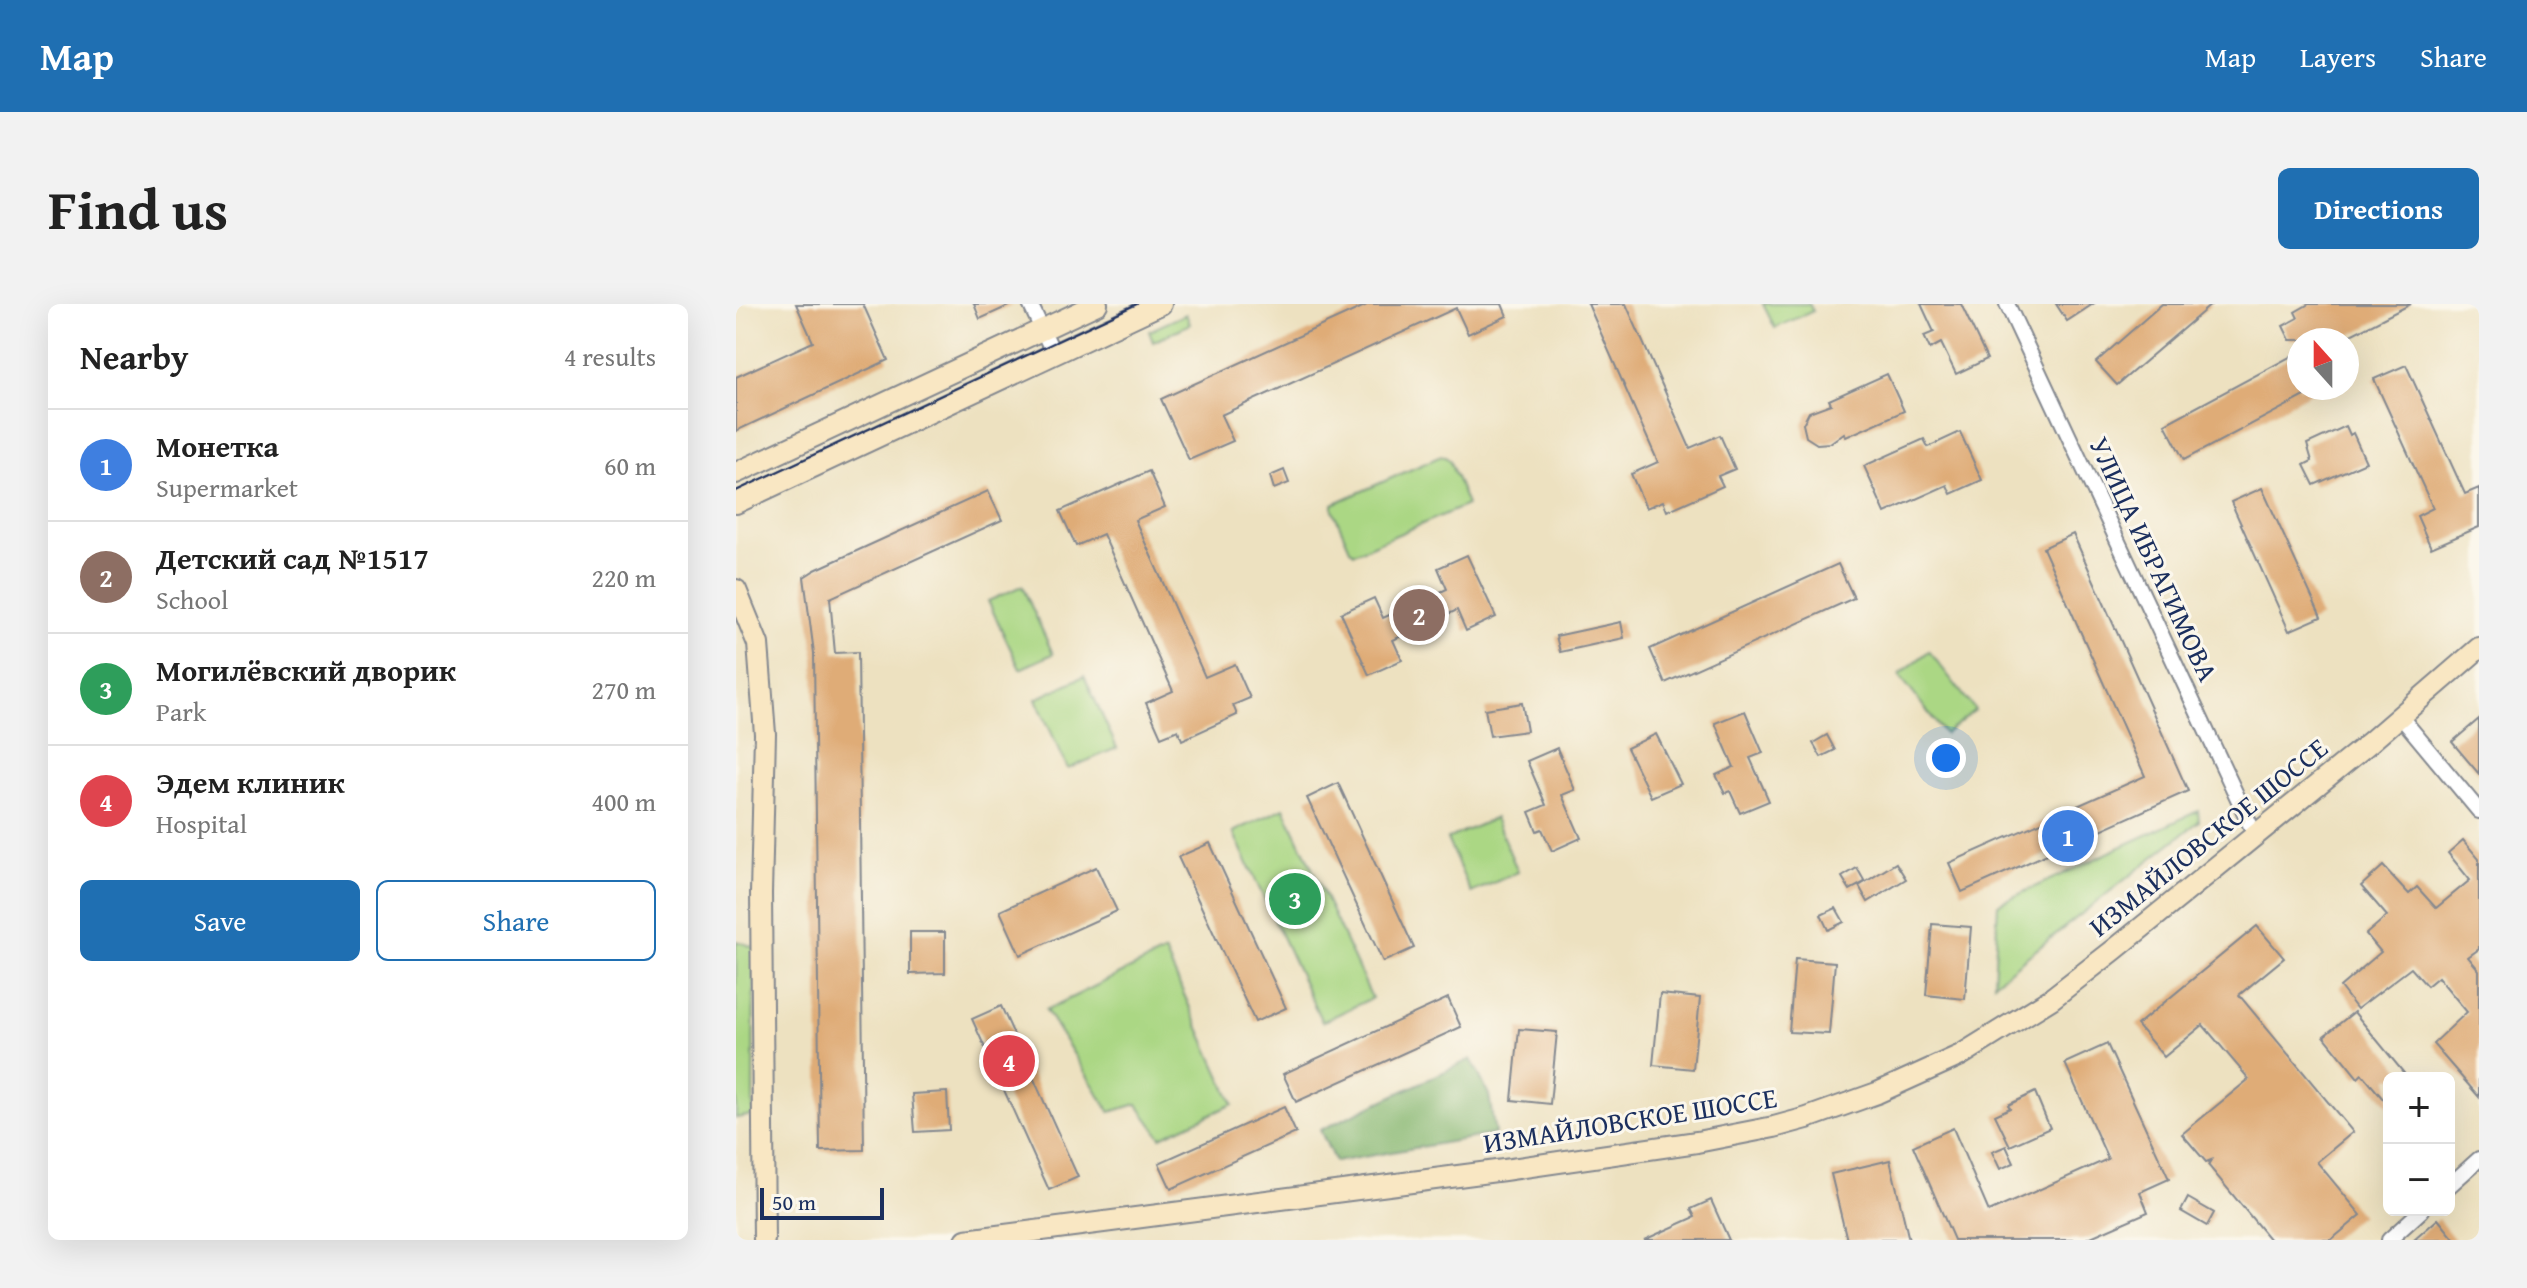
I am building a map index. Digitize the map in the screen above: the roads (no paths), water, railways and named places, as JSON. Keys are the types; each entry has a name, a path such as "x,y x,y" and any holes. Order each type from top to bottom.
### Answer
{"main road":[{"path":"736,473 1097,304"},
{"path":"736,503 1161,304"},
{"path":"736,590 758,644 765,734 761,893 764,1240"},
{"name":"ИЗМАЙЛОВСКОЕ ШОССЕ","path":"971,1240 1697,1142 1807,1118 1925,1073 2027,1015 2104,958 2479,648"}],"street":[{"path":"1030,304 1054,354"},
{"name":"УЛИЦА ИБРАГИМОВА","path":"2007,304 2255,835"},
{"path":"2400,716 2479,811"},
{"path":"2455,1181 2479,1159"},
{"path":"2389,1240 2415,1216"}],"tram line":[{"path":"736,491 1137,304"}],"place":[{"name":"Детский сад №1517","path":"1419,615"},
{"name":"Монетка","path":"2068,836"},
{"name":"Могилёвский дворик","path":"1295,899"},
{"name":"Эдем клиник","path":"1009,1061"}]}
